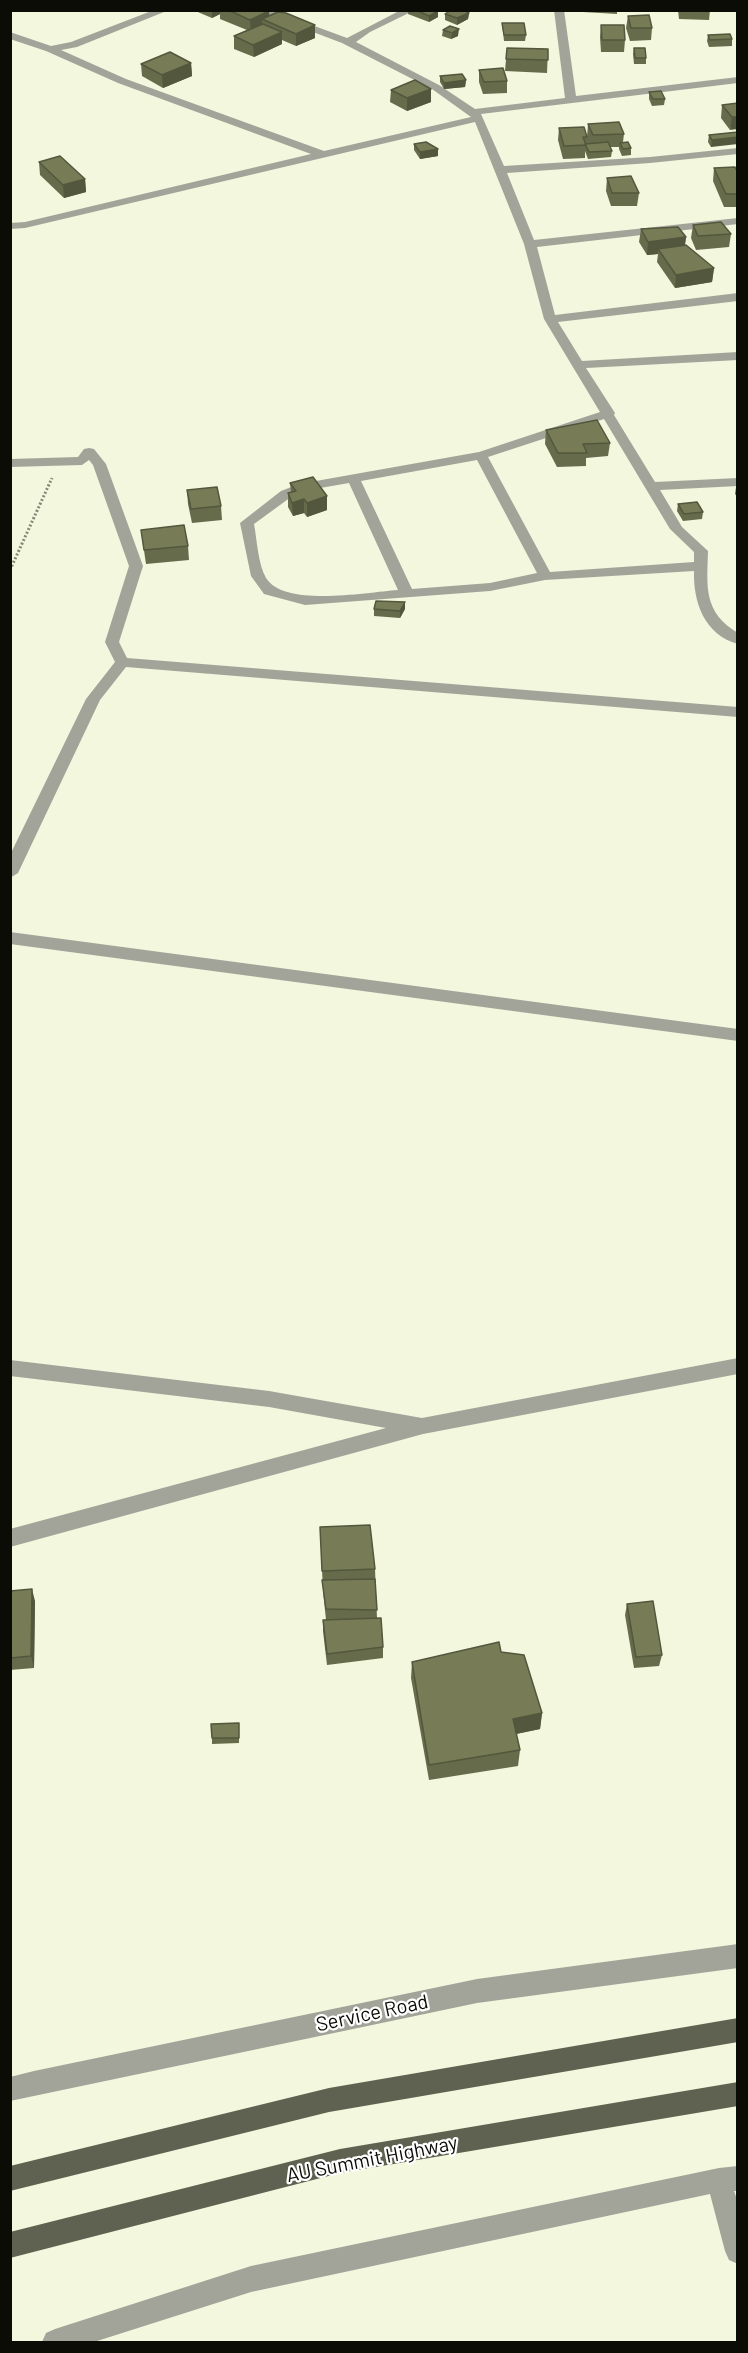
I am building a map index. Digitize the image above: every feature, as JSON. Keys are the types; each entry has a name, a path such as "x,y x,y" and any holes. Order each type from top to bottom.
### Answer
{"main road":[{"path":"10,2179 329,2100 738,2030"},
{"name":"AU Summit Highway","path":"10,2245 340,2161 738,2094"}],"street":[{"path":"50,49 73,45 164,10"},
{"path":"260,10 346,41 443,92 476,115 530,244 550,318 678,529 701,551 700,590 705,613 738,640"},
{"path":"346,41 355,39 366,30 410,10"},
{"path":"559,10 571,100"},
{"path":"10,35 50,49 122,81 321,154"},
{"path":"10,47 31,42"},
{"path":"10,226 25,225 476,115 571,100 738,80"},
{"path":"500,170 650,160 738,151"},
{"path":"10,217 25,225"},
{"path":"530,244 738,221"},
{"path":"550,318 738,297"},
{"path":"580,365 738,356"},
{"path":"609,413 481,455 354,480 299,488 286,494 247,523 258,576 269,591 305,601 490,587 545,576 700,566"},
{"path":"10,464 82,461 89,453 99,464 136,566 112,642 122,662"},
{"path":"481,455 545,576"},
{"path":"354,480 407,593"},
{"path":"654,486 738,482"},
{"path":"122,662 738,712"},
{"path":"10,873 93,699 122,662"},
{"path":"10,938 738,1035"},
{"path":"10,1538 423,1426 738,1366"},
{"path":"10,1368 269,1399 423,1426"},
{"name":"Service Road","path":"10,2090 34,2083 477,1991 738,1956"},
{"path":"55,2343 251,2279 728,2179 738,2251"}],"path":[{"path":"10,570 59,463"}],"building":[{"path":"228,10 268,10 269,11 250,20"},
{"path":"416,10 437,10 438,11 429,16"},
{"path":"451,10 463,10 469,13 457,18 445,14"},
{"path":"278,12 315,25 296,34 262,19"},
{"path":"649,15 652,28 631,28 628,16"},
{"path":"502,23 524,23 526,35 504,35"},
{"path":"263,24 282,32 253,45 234,36"},
{"path":"601,25 624,25 625,40 602,40"},
{"path":"450,26 459,29 452,33 443,30"},
{"path":"730,34 732,39 710,40 708,35"},
{"path":"507,48 548,49 548,60 506,59"},
{"path":"634,48 645,48 646,58 635,58"},
{"path":"170,52 191,63 162,75 141,64"},
{"path":"503,68 507,81 484,82 479,70"},
{"path":"462,74 466,80 444,83 440,76"},
{"path":"415,80 431,89 407,98 391,90"},
{"path":"661,91 665,99 653,99 649,92"},
{"path":"738,103 738,117 732,117 722,105"},
{"path":"619,122 624,134 593,135 588,124"},
{"path":"584,127 587,137 583,137 586,145 564,146 559,128"},
{"path":"738,132 738,137 712,140 709,135"},
{"path":"426,142 438,149 420,152 414,144"},
{"path":"608,142 612,151 589,152 585,144"},
{"path":"628,142 631,148 623,149 620,143"},
{"path":"60,156 85,179 63,185 39,162"},
{"path":"735,167 738,173 738,194 726,194 714,168"},
{"path":"631,176 639,193 612,193 607,178"},
{"path":"721,222 731,234 698,236 693,225"},
{"path":"678,227 686,237 648,242 641,229"},
{"path":"686,245 714,268 676,275 658,249"},
{"path":"597,420 610,443 583,444 587,453 558,453 546,430"},
{"path":"313,477 327,496 307,503 304,499 292,503 288,493 296,491 290,483"},
{"path":"217,487 221,506 191,509 187,490"},
{"path":"697,502 703,512 684,514 678,504"},
{"path":"184,525 188,546 144,550 141,530"},
{"path":"376,601 405,602 400,611 374,609"},
{"path":"370,1525 375,1569 322,1571 320,1527"},
{"path":"375,1579 377,1610 326,1609 322,1580"},
{"path":"32,1589 31,1656 10,1658 10,1591"},
{"path":"653,1601 662,1655 636,1657 627,1604"},
{"path":"381,1618 383,1647 327,1654 323,1620"},
{"path":"499,1642 501,1652 524,1655 542,1713 513,1719 520,1750 429,1765 412,1662"},
{"path":"239,1723 239,1738 212,1738 211,1724"}]}
